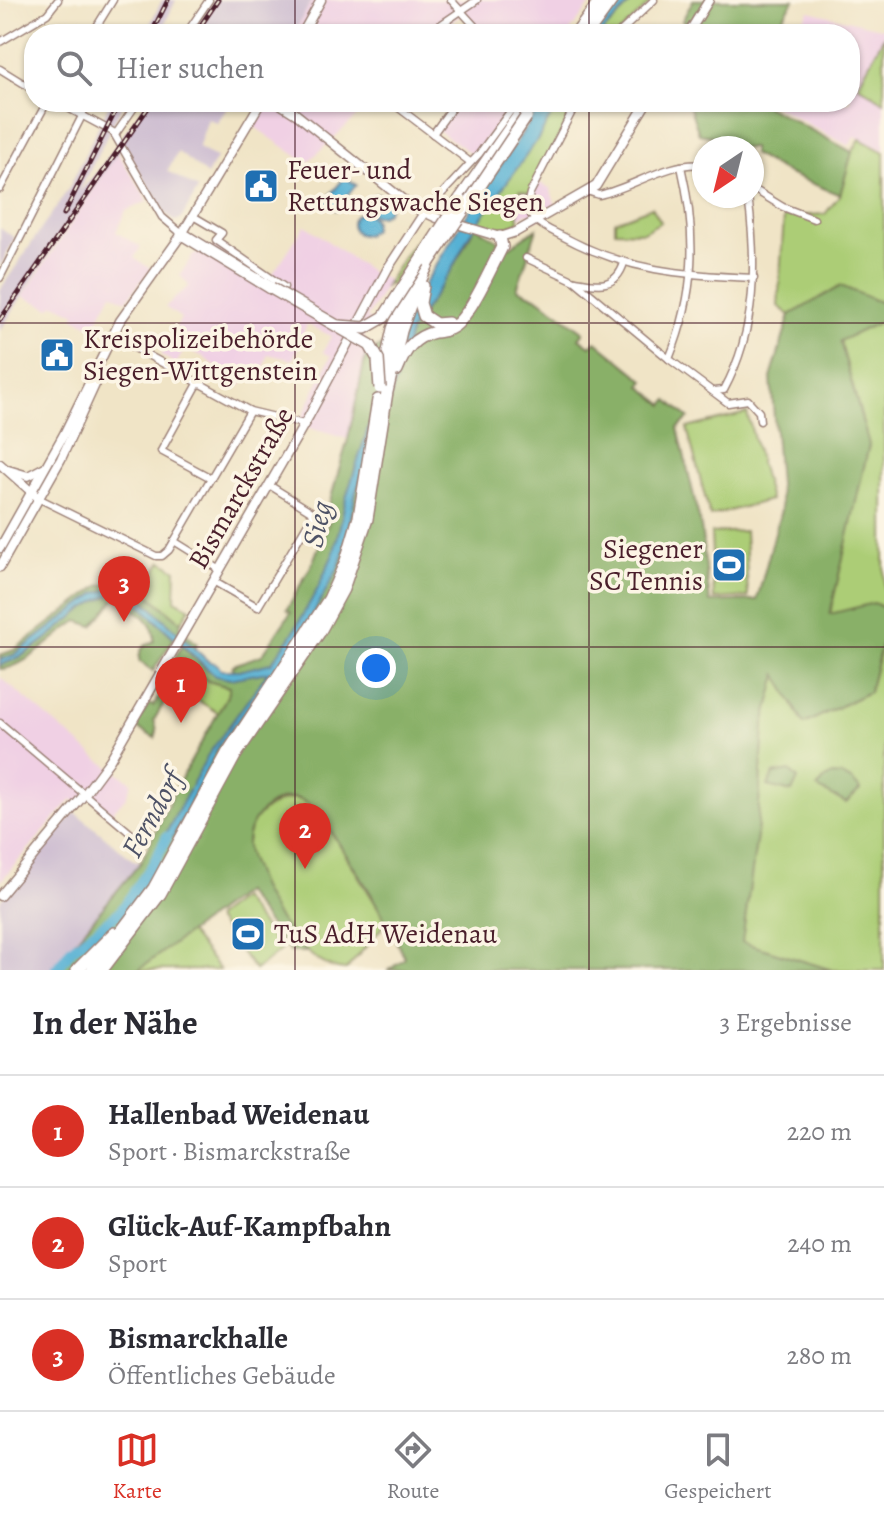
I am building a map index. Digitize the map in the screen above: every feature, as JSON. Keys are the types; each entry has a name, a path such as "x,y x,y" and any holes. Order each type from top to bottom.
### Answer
{"highway":[{"path":"583,24 601,0"},
{"path":"594,24 612,0"},
{"path":"102,970 160,894 235,756 336,603 367,519 393,329 460,199 521,112"},
{"path":"339,326 365,328 380,321 424,264 530,112"},
{"path":"182,234 373,349 384,390"},
{"path":"92,970 138,911 166,868 228,752 312,629 336,586 359,517 384,390 410,344 435,329 449,329 461,320 502,247 500,237"},
{"path":"424,264 420,308 435,329"},
{"path":"77,970 138,911"}],"street":[{"path":"30,24 47,14 58,0"},
{"path":"98,24 113,0"},
{"path":"193,24 209,0"},
{"path":"308,24 321,0"},
{"path":"451,0 472,24"},
{"path":"442,24 477,0"},
{"path":"629,24 654,0"},
{"path":"694,24 709,0"},
{"path":"0,42 24,28"},
{"path":"0,69 24,84"},
{"path":"0,189 42,112"},
{"path":"79,112 115,135 162,217 182,234"},
{"path":"115,135 131,112"},
{"path":"0,567 40,499 113,336 133,300 182,234 255,112"},
{"path":"294,112 395,194 424,213 500,237 516,232 590,192 609,168 641,112"},
{"path":"404,112 470,162"},
{"path":"433,134 449,112"},
{"name":"Bismarckstraße","path":"0,896 110,760 304,424 397,253 424,213 509,112"},
{"path":"572,112 530,193 528,209 534,221 589,250 624,263 692,275 754,278"},
{"path":"0,278 83,114"},
{"path":"590,192 608,194 681,166 692,166"},
{"path":"669,359 684,320 692,275 692,239 681,166"},
{"path":"764,195 783,207 814,219"},
{"path":"714,391 724,390 734,370 746,330 755,255 749,208"},
{"path":"193,216 222,233 216,240 225,248 284,287 277,297 352,336"},
{"path":"526,258 575,281 728,403 748,400 759,412 760,421"},
{"path":"575,281 603,285 613,282 624,263"},
{"path":"113,336 250,411 304,424"},
{"path":"199,382 161,451 211,478"},
{"path":"2,466 40,499 156,556 162,556 169,550 250,411"},
{"path":"0,548 47,465 68,436"},
{"path":"2,466 28,476 47,465"},
{"path":"213,581 258,607 314,513 269,485"},
{"path":"174,541 219,569"},
{"path":"0,723 135,837 140,837 148,827"}],"shaded area":[{"path":"162,0 176,0 165,24 150,24"},
{"path":"214,0 312,0 299,24 198,24"},
{"path":"312,0 594,0 576,24 472,24 462,15 448,24 299,24"},
{"path":"809,11 884,29 884,150 855,136 849,146 786,112 860,112 860,24 801,24"},
{"path":"105,112 119,112 79,192 97,173 139,112 224,112 217,123 208,119 198,148 216,158 207,175 178,152 167,171 198,189 181,219 174,221 165,213 124,145 0,331 0,290 69,188"},
{"path":"258,112 361,112 307,163 252,125"},
{"path":"447,112 506,112 473,155 435,128"},
{"path":"118,153 148,201 126,211 116,232 141,247 134,258 151,269 126,301 112,293 94,327 74,318 75,313 55,304 50,308 23,296"},
{"path":"535,181 550,188 557,209 534,221 528,213 520,217 518,203 521,190"},
{"path":"305,225 375,275 389,280 367,318 371,320 364,333 366,354 348,439 298,425 331,356 323,352 331,336 307,324 293,360 268,354 264,369 251,369 241,386 202,356 185,349 176,364 161,355 181,318 165,307 189,286 180,275 193,255 220,245 270,278"},
{"path":"0,228 15,238 0,267"},
{"path":"0,677 99,760 132,782 126,797 112,813 89,795 80,806 72,799 0,882"},
{"path":"75,812 134,861 141,862 51,970 0,970 0,901"}],"green space":[{"path":"634,0 654,0 629,24 611,24"},
{"path":"693,0 794,0 779,24 687,24 682,21"},
{"path":"884,36 884,102 860,86"},
{"path":"553,112 572,112 530,193 520,190 519,222 498,228 477,223 538,139"},
{"path":"691,112 778,112 852,152 840,195 764,160 764,136 699,134"},
{"path":"860,139 884,152 884,304 841,286 790,315 778,306 784,217 825,214 840,195 852,152"},
{"path":"652,207 661,222 643,232 615,231 615,221"},
{"path":"475,226 509,247 537,228 517,289 536,297 584,332 579,338 590,346 596,341 645,381 641,386 664,405 668,400 689,418 678,428 701,527 710,602 757,600 781,510 771,378 790,315 841,286 884,304 884,320 840,341 869,445 830,614 874,603 884,608 884,635 869,692 804,724 777,675 764,724 757,835 742,942 832,970 389,970 405,958 370,892 320,814 306,802 295,798 277,801 261,812 251,828 247,849 269,904 307,952 290,952 244,892 138,970 51,970 141,862 177,786 229,693 229,687 208,681 186,666 154,720 155,738 135,727 149,704 153,706 175,671 172,662 182,646 207,670 230,679 233,665 262,655 291,612 287,609 311,566 330,519 329,504 348,439 366,354 411,330 452,269"},
{"path":"423,232 426,234 391,285 384,288 407,251"},
{"path":"884,320 884,608 874,603 829,615 869,445 840,340"},
{"path":"747,413 770,500 710,516 687,428"},
{"name":"Siegener SC Tennis","path":"745,531 748,597 714,599 711,533"},
{"path":"162,561 176,570 175,600 190,608 181,622 143,590"},
{"path":"123,580 143,590 181,622 180,628 197,644 194,649 136,593 97,593 14,655 0,660 0,655 14,650 99,586"},
{"path":"114,594 132,598 174,638 153,671 139,661 142,648 154,641 152,626 142,615 116,598 93,626 78,621 30,657 0,669 0,665 31,650 85,608"},
{"path":"884,635 884,970 832,970 741,943 757,835 764,724 777,674 804,724 869,692"},
{"path":"186,666 208,681 229,687 218,713 174,685"},
{"path":"790,771 798,779 792,792 768,786 773,774"},
{"path":"832,775 848,778 860,790 846,803 817,788"},
{"path":"294,798 308,803 320,814 387,922 346,970 329,966 296,941 268,903 250,863 247,837 254,820 276,803"},
{"name":"TuS AdH Weidenau","path":"241,898 281,950 255,970 215,918"},
{"path":"189,932 220,970 138,970"}],"water":[{"path":"620,0 634,0 611,24 599,24"},
{"path":"536,112 553,112 538,139 469,235 452,269 411,330 356,492 339,567 298,641 219,746 174,835 163,849 158,848 208,755 268,672 230,679 215,676 132,598 114,594 85,608 16,659 0,665 0,660 14,655 97,593 117,587 136,593 221,670 243,670 271,663 291,636 334,552 346,498 401,323 463,221"},
{"path":"345,177 356,185 336,210 325,201"},
{"path":"378,194 386,197 389,205 386,213 378,216 370,213 367,205 370,197"},
{"path":"363,213 371,216 374,224 371,232 363,235 355,232 352,224 355,216"}],"waterway":[{"name":"Ferndorf","path":"56,970 72,949 121,911 154,863 167,837"}],"railway":[{"path":"156,24 168,0"},
{"path":"202,24 218,0"},
{"path":"64,214 115,112"},
{"path":"0,320 145,112"}],"place":[{"name":"Feuer- und Rettungswache Siegen","path":"261,186"},
{"name":"Kreispolizeibehörde Siegen-Wittgenstein","path":"57,355"},
{"name":"Siegener SC Tennis","path":"729,565"},
{"name":"Bismarckhalle","path":"124,622"},
{"name":"Hallenbad Weidenau","path":"181,723"},
{"name":"Glück-Auf-Kampfbahn","path":"305,869"},
{"name":"TuS AdH Weidenau","path":"248,934"}],"water label":[{"name":"Sieg","path":"317,524"}]}
